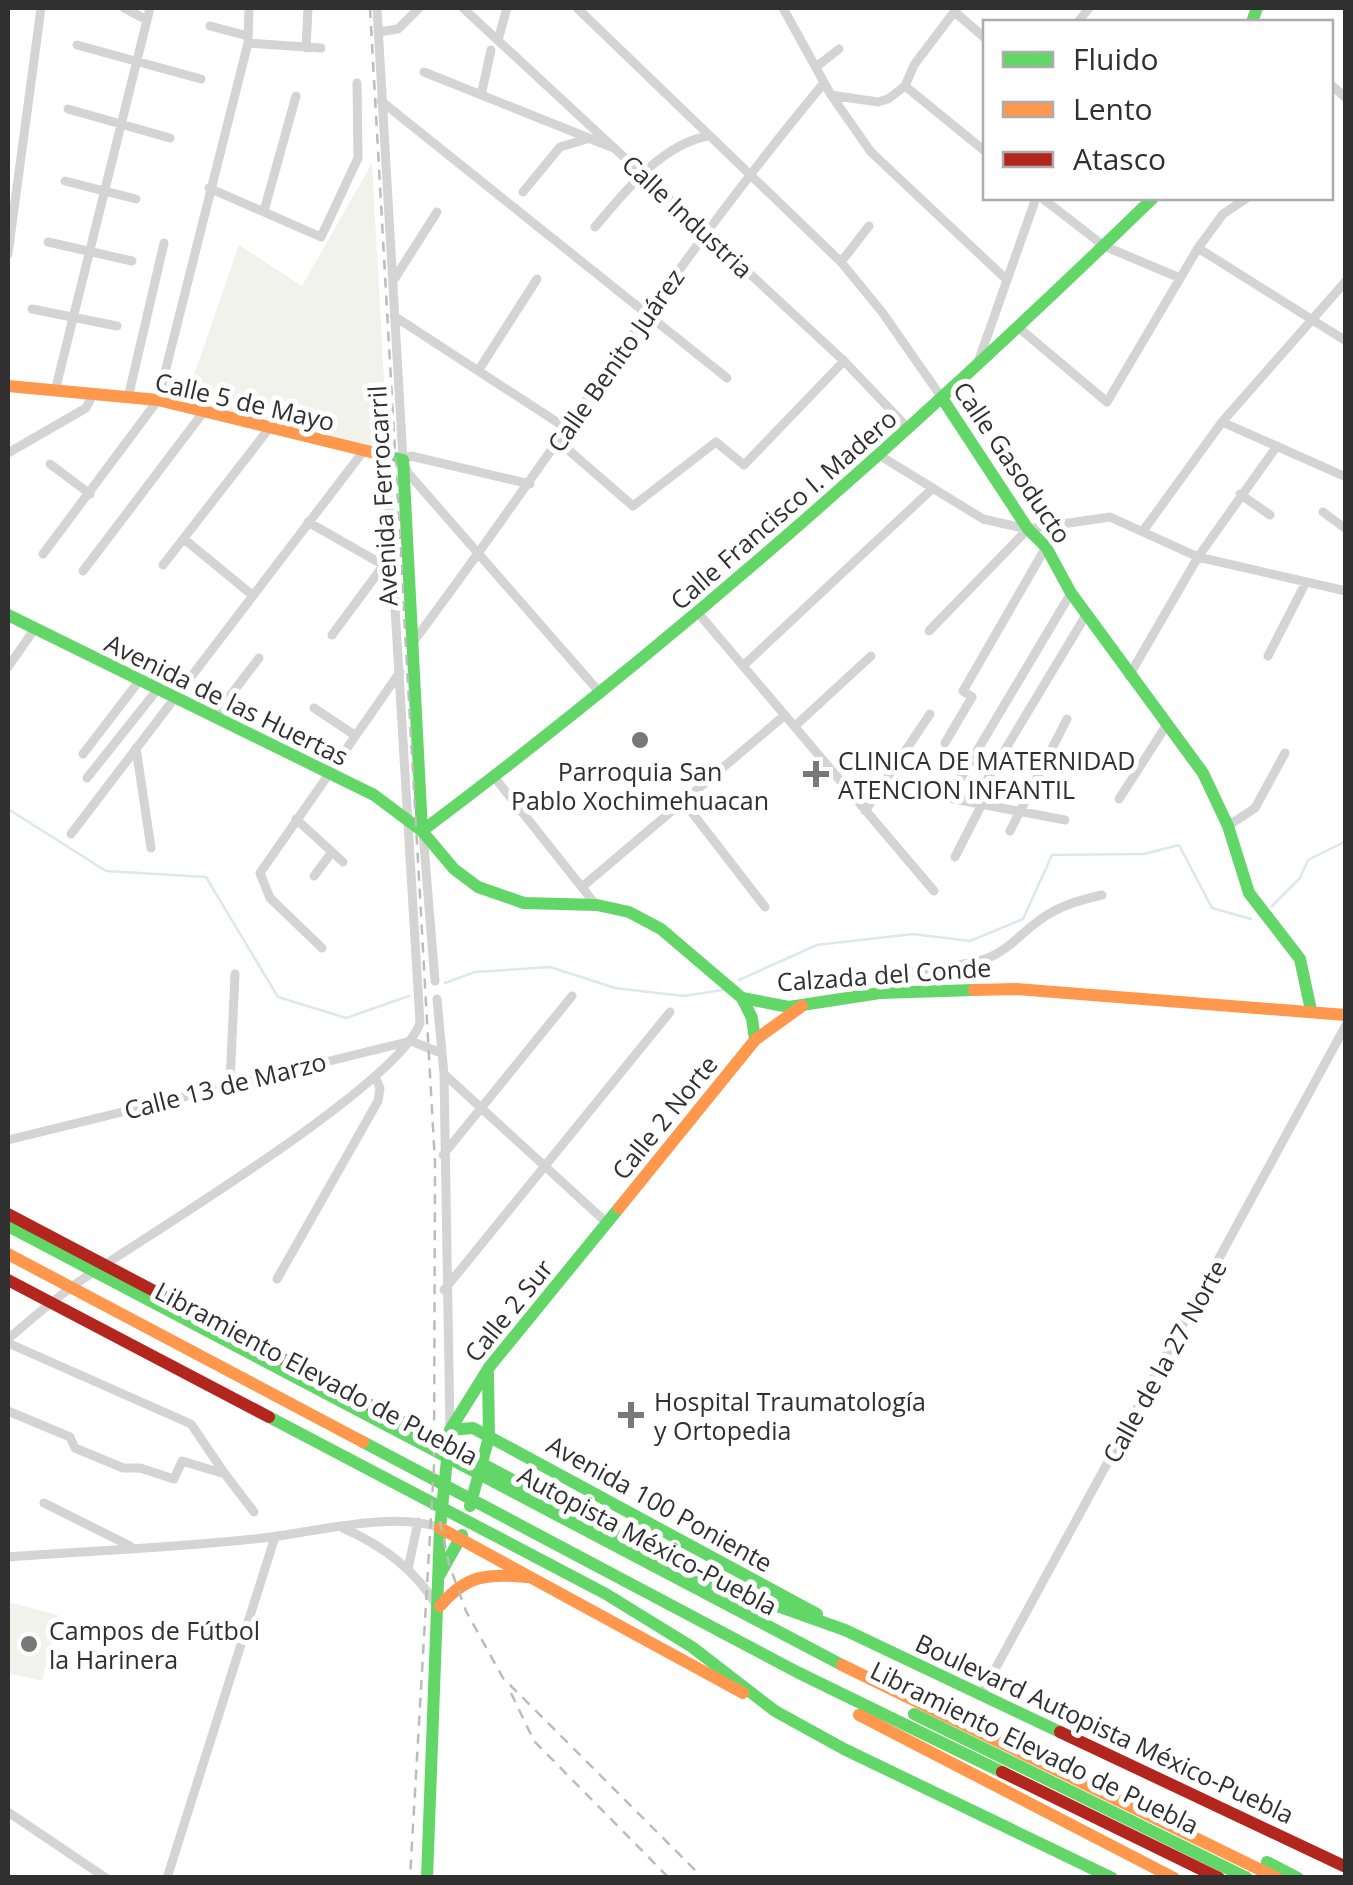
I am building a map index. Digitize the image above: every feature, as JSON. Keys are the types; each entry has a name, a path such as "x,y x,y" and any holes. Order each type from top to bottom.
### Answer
{"main road":[{"name":"Calle Francisco I. Madero","path":"422,831 495,778 699,614 976,368 1151,200"},
{"name":"Calle 5 de Mayo","path":"8,386 158,400 403,460"},
{"name":"Calle Gasoducto","path":"942,398 1028,529 1046,547 1086,615 1203,773 1228,826 1249,892 1300,959 1310,1010"},
{"name":"Avenida Ferrocarril","path":"403,460 422,831"},
{"name":"Avenida de las Huertas","path":"8,615 374,795 422,831"},
{"name":"Calzada del Conde","path":"422,831 454,869 500,897 524,903 597,905 648,920 742,998 802,1006 880,993 1016,989 1346,1014"},
{"path":"742,998 752,1018 755,1040"},
{"name":"Calle 2 Norte","path":"607,1222 755,1040 802,1006"},
{"path":"8,1214 126,1274 429,1444"},
{"name":"Calle 2 Sur","path":"450,1430 490,1366 607,1222"},
{"name":"Autopista México-Puebla","path":"8,1226 483,1472 811,1650 1277,1878"},
{"name":"Libramiento Elevado de Puebla","path":"8,1235 806,1659 1247,1878"},
{"name":"Autopista México-Puebla","path":"8,1254 425,1490 1204,1878"},
{"name":"Libramiento Elevado de Puebla","path":"8,1254 797,1672 1219,1878"},
{"path":"8,1280 425,1490"},
{"path":"440,1576 461,1540 489,1437 486,1401 490,1366"},
{"name":"Avenida 100 Poniente","path":"450,1430 473,1428 845,1630"},
{"path":"427,1878 440,1528 450,1430"},
{"path":"483,1472 701,1579 845,1630"},
{"path":"472,1514 692,1647 776,1711"},
{"path":"440,1528 844,1749 1112,1878"},
{"path":"438,1608 456,1585 473,1576 532,1578"},
{"name":"Boulevard Autopista México-Puebla","path":"845,1630 1346,1867"},
{"path":"797,1672 830,1700 1174,1878"},
{"path":"984,1748 1094,1786 1298,1878"}],"street":[{"path":"8,254 41,8"},
{"path":"124,8 147,20"},
{"path":"55,390 150,8"},
{"path":"43,554 158,400 248,40 249,8"},
{"path":"306,48 308,8"},
{"name":"Avenida Ferrocarril","path":"377,8 403,460"},
{"path":"378,32 398,29 419,8"},
{"name":"Calle Industria","path":"462,8 844,361 908,428"},
{"path":"498,40 507,8"},
{"name":"Calle Gasoducto","path":"577,8 841,262 882,312 942,398"},
{"path":"785,8 824,83 871,152 1007,280"},
{"path":"831,94 878,102 905,86 914,65 957,10 983,36"},
{"path":"210,26 248,40 321,48"},
{"path":"77,45 201,79"},
{"path":"816,67 839,48"},
{"path":"482,92 491,50"},
{"path":"424,72 482,92 616,149"},
{"name":"Calle Benito Juárez","path":"413,642 530,484 749,173 824,83"},
{"path":"209,188 321,237 358,158 356,84"},
{"path":"905,86 983,150"},
{"path":"264,211 296,96"},
{"path":"382,101 727,378"},
{"path":"68,110 170,138"},
{"path":"595,228 641,174 692,139 708,136"},
{"path":"523,192 560,146 589,139"},
{"path":"65,180 136,199"},
{"path":"976,368 1038,200"},
{"path":"1042,200 1104,246 1180,278"},
{"path":"1019,328 1107,402 1198,248 1223,214 1244,200"},
{"path":"393,280 437,212"},
{"path":"841,262 869,226"},
{"path":"48,242 132,262"},
{"path":"128,398 164,243"},
{"path":"1198,248 1346,341"},
{"path":"478,370 538,278"},
{"path":"1143,531 1222,422 1346,281"},
{"path":"32,309 117,326"},
{"path":"394,316 566,428"},
{"path":"558,441 633,506 716,442 744,464 844,361"},
{"path":"8,453 86,408 93,394"},
{"path":"83,571 205,410"},
{"path":"1222,422 1346,476"},
{"path":"163,565 271,426"},
{"path":"1130,676 1198,557 1277,446"},
{"path":"71,834 362,453"},
{"path":"880,455 983,520 1028,529 1110,517 1198,557 1346,591"},
{"path":"530,484 411,456 403,460 408,473 602,694"},
{"path":"254,1512 190,1424 8,1341 84,1278 376,1079 411,1041 420,1022 386,458"},
{"path":"50,464 90,494"},
{"path":"742,666 932,489"},
{"path":"1240,494 1270,515"},
{"path":"1322,512 1346,529"},
{"path":"308,522 394,572"},
{"path":"929,631 1028,529"},
{"path":"184,538 251,594"},
{"path":"945,743 972,697 963,690 1046,547"},
{"path":"332,635 383,566"},
{"path":"1268,656 1306,584"},
{"path":"1065,820 949,798 1071,593"},
{"path":"699,614 934,891"},
{"path":"955,857 978,803 1086,615"},
{"path":"8,667 34,630"},
{"path":"795,726 870,656"},
{"path":"214,716 259,658"},
{"path":"322,948 270,898 260,873 352,734 400,672"},
{"path":"84,754 139,681"},
{"path":"87,778 157,690"},
{"path":"314,708 352,734"},
{"path":"865,811 930,714"},
{"path":"582,887 785,715"},
{"path":"1010,831 1068,719"},
{"path":"1120,799 1166,726"},
{"path":"136,748 151,848"},
{"path":"1228,826 1255,808 1285,752"},
{"path":"495,778 597,905"},
{"path":"684,801 764,908"},
{"path":"296,818 343,862"},
{"name":"Avenida Ferrocarril","path":"422,831 435,981"},
{"path":"314,876 332,852"},
{"path":"880,993 901,976 920,969 992,957 1049,914 1071,902 1102,895"},
{"path":"230,1083 236,974"},
{"path":"444,1155 572,996"},
{"path":"437,999 444,1074 444,1290 450,1430"},
{"path":"444,1290 670,1012"},
{"name":"Calle de la 27 Norte","path":"980,1696 1346,1026"},
{"path":"411,1041 442,1053"},
{"name":"Calle 13 de Marzo","path":"8,1140 411,1041"},
{"path":"444,1074 607,1222"},
{"path":"278,1279 378,1101 380,1088 376,1079"},
{"path":"8,1412 70,1437 75,1448 123,1468 140,1468 174,1478 182,1461 225,1474"},
{"path":"44,1503 132,1547"},
{"path":"8,1557 275,1536 341,1527 418,1522 440,1528"},
{"path":"408,1569 418,1522"},
{"path":"341,1527 373,1541 408,1569 438,1608"},
{"path":"167,1878 275,1536"},
{"path":"8,1812 106,1878"}],"shaded area":[{"path":"372,163 388,451 185,401 239,245 302,286"},
{"name":"Campos de Fútbol la Harinera","path":"8,1602 58,1615 42,1681 8,1673"}],"waterway":[{"path":"8,809 106,871 206,877 278,997 346,1018 409,996"},
{"path":"1272,906 1300,878 1308,860 1346,841"},
{"path":"739,980 817,945 913,934 970,941 1023,919 1052,855 1144,854 1179,845 1212,908 1251,919"},
{"path":"445,983 475,972 550,967 615,988 684,996 722,990"}],"railway":[{"path":"370,8 435,1163 434,1466 410,1878"},
{"path":"440,1521 449,1564 466,1611 503,1678 703,1878"},
{"path":"511,1693 534,1741 669,1878"}],"traffic: fast":[{"path":"1253,20 1257,8"},
{"path":"422,831 613,682 798,526 977,365 1151,200"},
{"path":"942,398 1028,529 1046,547 1071,593 1203,773 1228,826 1249,893 1300,959 1311,1010"},
{"path":"375,453 403,460 422,831"},
{"path":"8,615 374,795 422,831 454,869 478,887 524,903 597,905 629,912 661,929 742,998 789,1007 880,993 974,990"},
{"path":"742,998 752,1018 755,1040"},
{"path":"427,1878 440,1528 450,1430 490,1366 619,1208"},
{"path":"8,1226 842,1665"},
{"path":"470,1506 489,1437 488,1374"},
{"path":"269,1417 606,1594 692,1647 775,1711 844,1749 1112,1878"},
{"path":"395,1418 701,1579 845,1630 1060,1732"},
{"path":"450,1430 473,1428 817,1614"},
{"path":"363,1442 797,1672 1002,1772"},
{"path":"439,1576 462,1535"},
{"path":"914,1714 1247,1878"},
{"path":"1267,1862 1298,1878"}],"traffic: slow":[{"path":"8,386 158,400 375,453"},
{"path":"974,990 1016,989 1346,1015"},
{"path":"619,1208 755,1040 802,1006"},
{"path":"8,1254 363,1442"},
{"path":"440,1528 743,1693"},
{"path":"440,1606 459,1588 479,1578 527,1577"},
{"path":"842,1665 1277,1878"},
{"path":"859,1715 1174,1878"}],"traffic: jam":[{"path":"8,1214 395,1418"},
{"path":"8,1280 269,1417"},
{"path":"1060,1732 1346,1867"},
{"path":"1002,1772 1219,1878"}],"place":[{"name":"Parroquia San Pablo Xochimehuacan","path":"640,740"},
{"name":"CLINICA DE MATERNIDAD ATENCION INFANTIL","path":"816,774"},
{"name":"Hospital Traumatología y Ortopedia","path":"631,1415"},
{"name":"Campos de Fútbol la Harinera","path":"29,1644"}]}
